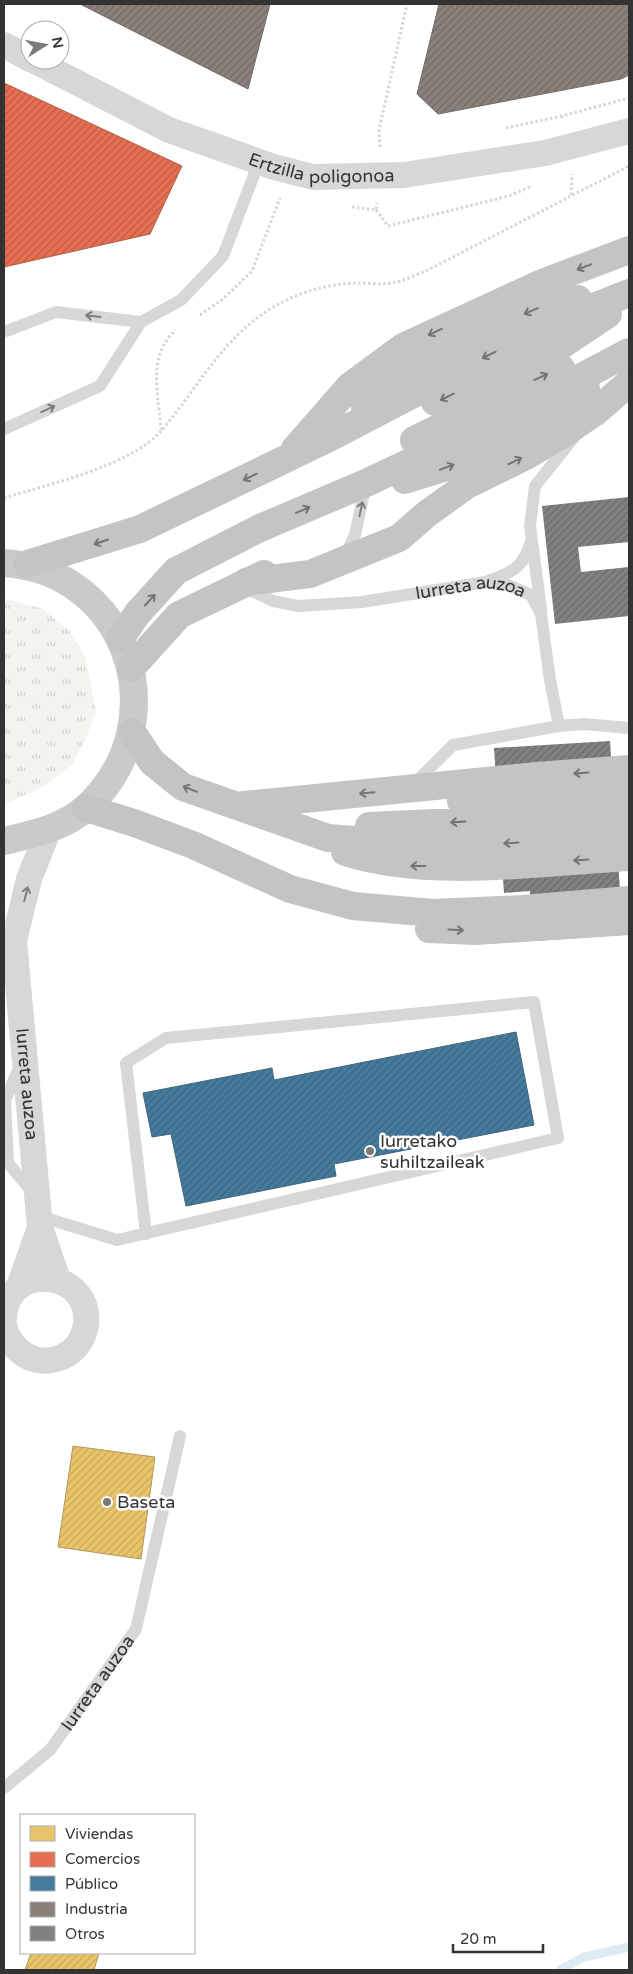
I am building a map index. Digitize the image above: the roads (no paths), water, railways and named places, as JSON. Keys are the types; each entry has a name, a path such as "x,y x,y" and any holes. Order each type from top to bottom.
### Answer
{"highway":[{"path":"285,460 350,386 403,347 542,283 629,250"},
{"path":"325,440 411,367 537,308 629,287"},
{"path":"15,564 140,529 285,460 551,324 629,293"},
{"path":"325,440 437,402 560,346 629,301"},
{"path":"120,638 137,614 176,572 260,528 366,483 506,417 629,352"},
{"path":"242,583 310,574 399,538 428,513 467,485 526,456 594,413 629,384"},
{"path":"131,668 179,615 242,583 355,535 428,513"},
{"path":"132,732 152,762 183,787 328,838 449,847 629,836"},
{"path":"235,806 537,776 629,770"},
{"path":"235,806 367,814 456,802 629,793"},
{"path":"235,806 342,828 629,814"},
{"path":"235,806 300,837 369,860 406,866 484,865 629,857"},
{"path":"86,808 134,823 193,845 290,889 353,906 434,913 523,909 629,900"},
{"path":"134,823 171,828 201,836 318,881 377,891 443,898 629,886"},
{"path":"134,823 160,842 267,896 321,917 363,926 476,931 629,921"}],"main road":[{"path":"4,841 48,831 86,808 106,786 122,760 132,732 135,700 131,668 120,638 97,605 65,579 15,564"}],"street":[{"name":"Ertzilla poligonoa","path":"4,45 20,53"},
{"name":"Ertzilla poligonoa","path":"52,70 169,130 259,162 313,178 404,175 544,153 629,131"},
{"name":"Iurreta auzoa","path":"39,1213 9,930 48,831"},
{"path":"39,1213 58,1280"},
{"path":"19,1287 39,1213"},
{"path":"4,1318 9,1297 19,1287 31,1280 45,1278 58,1280 70,1286 79,1296 85,1308 86,1322 84,1335 77,1347 66,1356 54,1361 40,1361 27,1357 15,1349 7,1338 4,1326"}],"lane":[{"path":"4,429 100,386 141,322 181,300 223,256 259,162"},
{"path":"4,332 56,312 141,322"},
{"path":"541,614 530,526 536,486 594,413"},
{"path":"343,560 355,535 366,483"},
{"path":"486,582 509,574 526,559 532,538"},
{"name":"Iurreta auzoa","path":"242,583 273,601 298,606 362,602 486,582 508,585 531,595 541,614 550,680 559,726"},
{"path":"408,790 453,745 559,726 584,724 629,728"},
{"path":"39,1213 118,1240 146,1234 558,1138 534,1002 166,1038 126,1063 146,1234"},
{"name":"Iurreta auzoa","path":"4,1788 50,1750 136,1628 180,1436"}],"waterway":[{"path":"560,1970 584,1957 629,1947"}],"place":[{"name":"Iurretako suhiltzaileak","path":"370,1151"},
{"name":"Baseta","path":"107,1502"}]}
